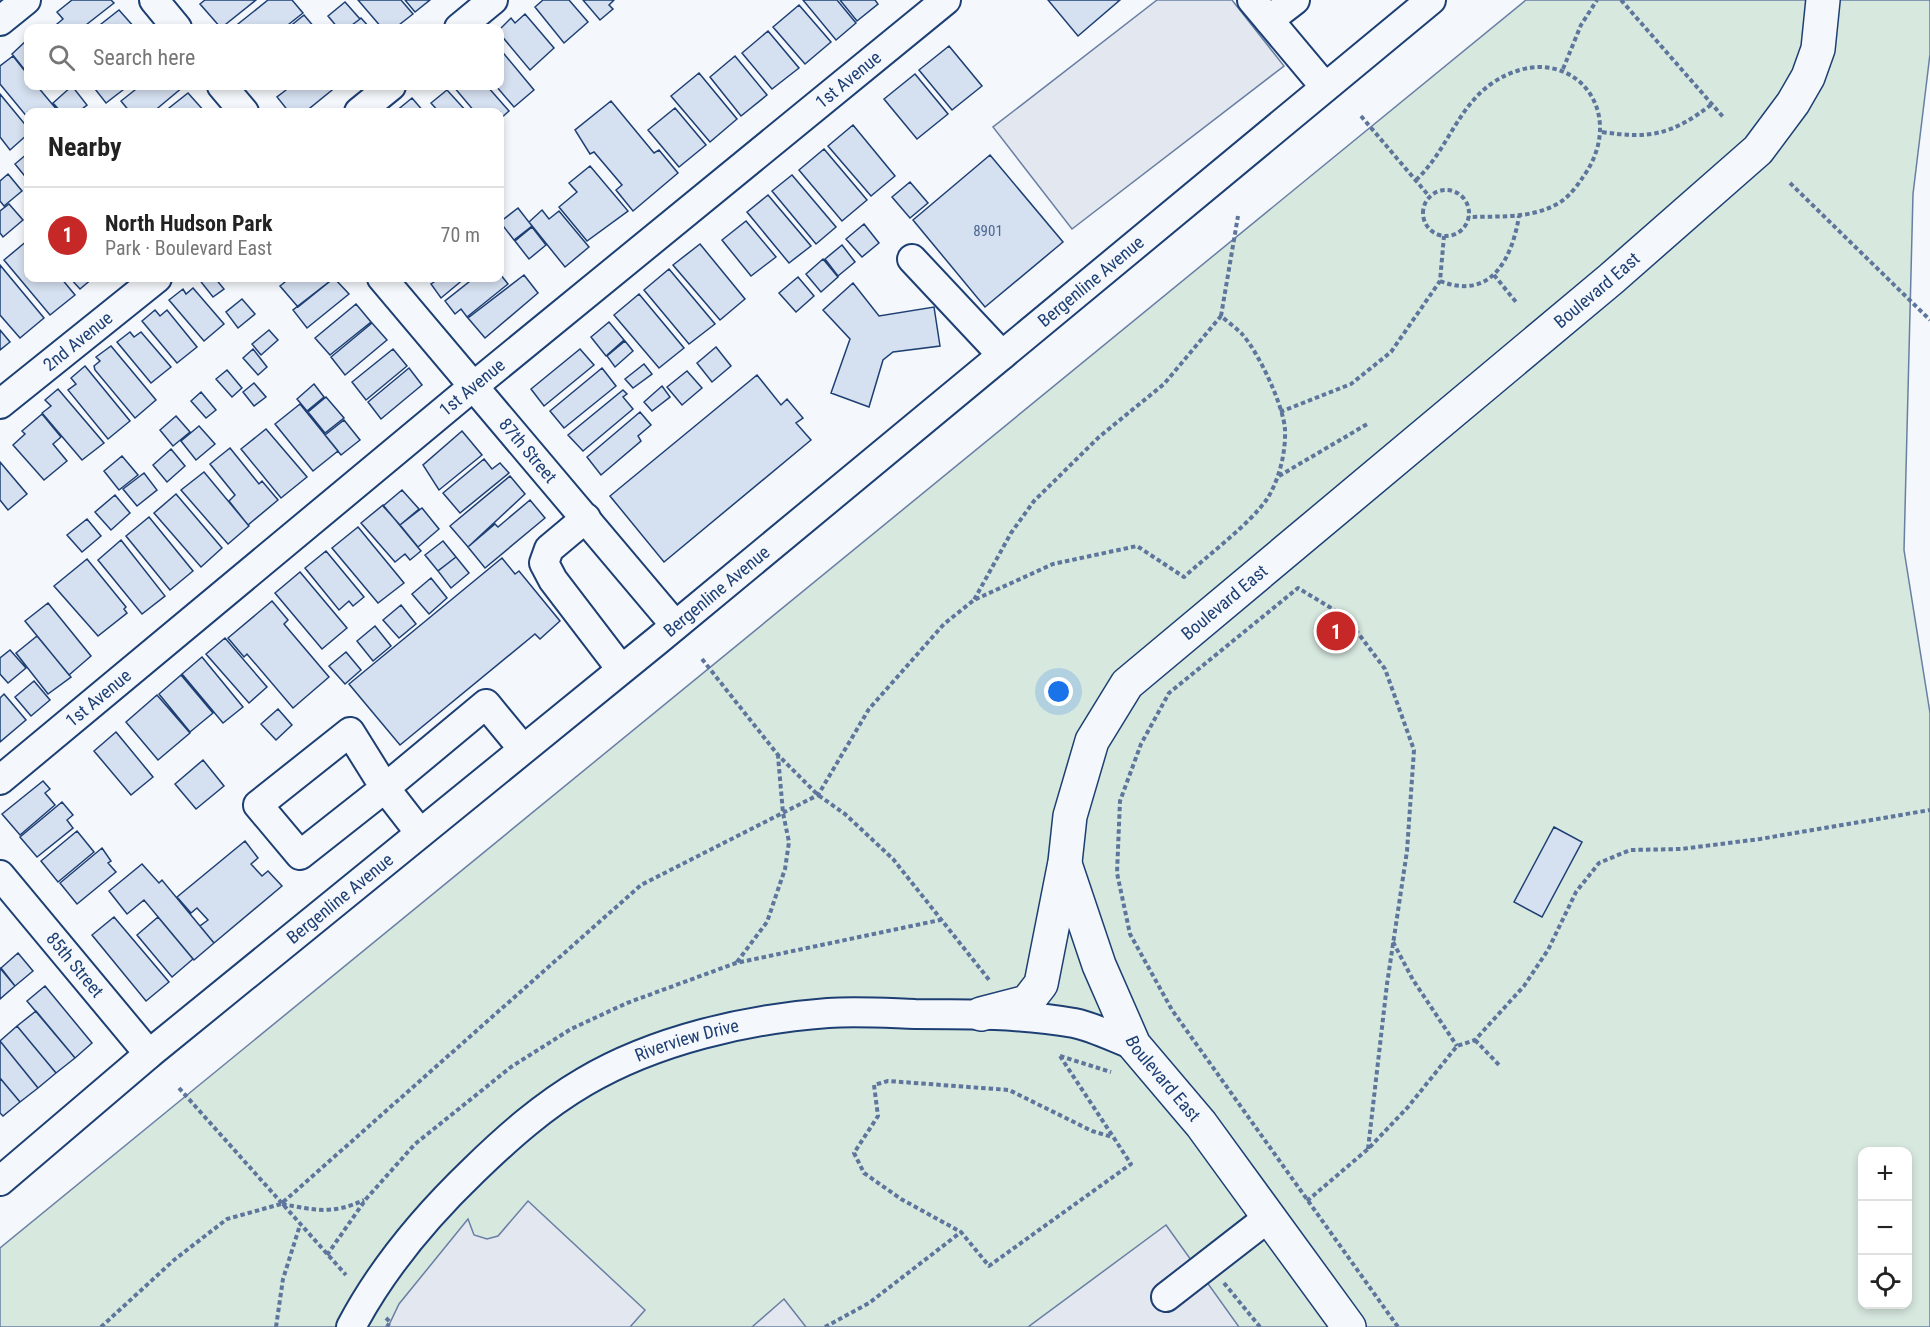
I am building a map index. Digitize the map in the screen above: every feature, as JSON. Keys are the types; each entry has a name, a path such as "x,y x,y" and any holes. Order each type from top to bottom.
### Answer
{"main road":[{"name":"Boulevard East","path":"1348,1327 1201,1125 1134,1045 1100,964 1065,862 1070,816 1092,741 1127,684 1611,279 1758,150 1793,103 1808,77 1818,49 1822,0"},
{"path":"987,1000 1027,1002 1039,988 1065,862"}],"street":[{"path":"0,21 26,0"},
{"path":"154,0 174,24"},
{"path":"464,24 493,0"},
{"name":"1st Avenue","path":"0,780 475,385 946,0"},
{"path":"1295,0 1260,10 1324,87"},
{"name":"Bergenline Avenue","path":"0,1180 149,1054 675,625 1431,0"},
{"path":"225,90 241,108"},
{"path":"364,108 387,90"},
{"path":"912,259 1002,355"},
{"name":"2nd Avenue","path":"0,404 152,282"},
{"name":"87th Street","path":"385,282 475,385 675,625"},
{"path":"586,518 549,549 544,563 554,580 621,669"},
{"path":"420,833 385,788 350,732 258,805 300,855 385,788 486,704 523,749"},
{"name":"85th Street","path":"0,875 149,1054"},
{"name":"Riverview Drive","path":"351,1327 366,1297 428,1216 456,1186 542,1110 584,1082 621,1063 718,1029 757,1021 987,1000 1075,1023 1134,1045"},
{"path":"1166,1298 1269,1217"}],"path":[{"path":"1563,69 1581,25 1597,0"},
{"path":"1621,0 1724,118"},
{"path":"1416,180 1438,156 1471,102 1491,84 1527,68 1546,66 1563,69 1591,94 1599,113 1602,132 1587,172 1574,190 1559,203 1519,216 1470,217"},
{"path":"1602,132 1631,136 1661,135 1689,122 1712,104"},
{"path":"1361,116 1429,196"},
{"path":"1790,183 1930,320"},
{"path":"1443,190 1457,193 1467,204 1470,217 1459,231 1444,236 1427,228 1423,218 1425,203 1429,196 1443,190"},
{"path":"974,600 1011,533 1034,501 1099,437 1164,384 1221,316 1239,216"},
{"path":"1440,281 1452,286 1466,286 1494,275 1504,265 1512,249 1519,216"},
{"path":"1280,412 1351,384 1371,371 1391,352 1440,281 1444,236"},
{"path":"1494,275 1516,302"},
{"path":"101,1327 174,1260 227,1219 281,1204 640,885 818,795 868,709 944,624 974,600 1053,564 1137,546 1184,577 1250,519 1266,499 1279,476 1285,429 1258,360 1242,335 1221,316"},
{"path":"1279,476 1369,423"},
{"path":"1368,1149 1393,942 1407,851 1414,750 1385,669 1346,617 1298,588 1169,693 1141,744 1120,801 1118,873 1130,934 1172,1010 1398,1327"},
{"path":"702,658 778,755 818,795 845,814 893,859 940,920 987,1000"},
{"path":"736,963 766,922 777,897 789,842 783,813 778,755"},
{"path":"1307,1201 1368,1149 1408,1107 1457,1046 1475,1040 1524,986 1548,950 1576,892 1599,863 1630,850 1681,849 1760,839 1930,810"},
{"path":"327,1255 366,1198 415,1144 521,1060 572,1029 627,1003 736,963 940,920"},
{"path":"1393,942 1413,980 1457,1046"},
{"path":"1475,1040 1499,1065"},
{"path":"1111,1072 1060,1056 1131,1164 989,1266 961,1232 901,1199 864,1173 855,1153 878,1116 874,1085 888,1081 1009,1090 1092,1131 1112,1137"},
{"path":"179,1088 346,1275"},
{"path":"281,1204 322,1212 345,1209 366,1198"},
{"path":"276,1327 283,1280 300,1225"},
{"path":"825,1327 869,1303 961,1232"},
{"path":"1209,1264 1260,1327"}],"shaded area":[{"path":"1157,0 1232,0 1284,66 1072,229 993,127"},
{"path":"1526,0 1930,0 1930,54 1913,194 1904,550 1930,713 1930,1327 0,1327 0,1248"},
{"path":"528,1201 645,1310 630,1327 388,1327 399,1304 468,1219 474,1235 487,1239 498,1236"},
{"path":"1166,1225 1239,1327 1028,1327"},
{"path":"784,1299 806,1327 752,1327"}],"building":[{"path":"72,0 111,0 114,3 87,24 57,24 63,19 57,12"},
{"path":"205,0 256,0 226,24 218,24 200,4"},
{"path":"268,0 292,0 303,13 289,24 238,24"},
{"path":"358,0 401,0 413,14 400,24 379,24"},
{"path":"405,0 430,0 415,12"},
{"path":"543,0 569,0 588,22 564,43 535,7"},
{"path":"583,0 614,0 609,5 613,9 600,20"},
{"path":"803,0 837,0 856,23 836,40"},
{"path":"840,0 875,0 878,4 857,21"},
{"path":"1048,0 1120,0 1078,36"},
{"path":"345,2 360,19 353,24 335,24 328,16"},
{"path":"799,5 831,42 805,64 773,27"},
{"path":"119,10 131,24 101,24"},
{"path":"525,14 554,48 530,70 504,39 504,25 511,18 515,23"},
{"path":"304,15 312,24 293,24"},
{"path":"360,19 366,24 353,24"},
{"path":"768,31 799,68 772,89 742,53"},
{"path":"24,43 24,69 12,54"},
{"path":"949,46 982,86 952,110 919,70"},
{"path":"504,54 534,90 514,107 499,90 504,90"},
{"path":"13,56 24,70 24,90 40,90 55,108 24,108 24,113 0,84 0,66"},
{"path":"735,56 767,95 741,116 710,77"},
{"path":"699,73 737,119 710,142 671,96"},
{"path":"915,74 948,114 917,139 884,99"},
{"path":"68,90 75,90 87,105 83,108 57,108 53,103"},
{"path":"96,90 123,90 106,103"},
{"path":"135,90 179,90 158,108 127,108 121,101"},
{"path":"286,90 332,90 310,108 286,108 277,97"},
{"path":"447,90 463,108 435,108 431,103"},
{"path":"456,90 491,90 509,111 504,115 504,108 472,108"},
{"path":"188,93 201,108 169,108"},
{"path":"0,94 24,123 24,138 10,150 0,137"},
{"path":"412,98 421,108 400,108"},
{"path":"611,101 654,153 659,150 678,173 633,211 616,190 622,185 594,152 590,154 575,130"},
{"path":"675,108 706,145 679,167 648,130"},
{"path":"853,125 895,176 871,196 828,146"},
{"path":"824,149 867,200 842,221 799,170"},
{"path":"990,155 1063,242 985,307 913,220"},
{"path":"24,156 24,175 15,164"},
{"path":"590,166 628,211 587,241 559,207 577,192 569,183"},
{"path":"8,174 22,191 4,206 0,201 0,181"},
{"path":"792,175 836,227 816,244 772,191"},
{"path":"910,182 928,203 910,218 892,197"},
{"path":"768,195 811,246 789,263 747,212"},
{"path":"9,204 23,220 3,237 0,233 0,211"},
{"path":"518,208 532,226 514,240 504,227 504,219"},
{"path":"542,210 549,219 559,211 589,247 565,267 529,222"},
{"path":"746,221 776,257 751,276 722,240"},
{"path":"864,224 879,243 862,257 846,239"},
{"path":"532,227 546,245 529,259 515,241"},
{"path":"24,243 24,282 64,282 75,295 50,315 4,260"},
{"path":"700,244 745,299 720,320 673,265"},
{"path":"842,245 855,262 838,276 825,259"},
{"path":"823,259 838,277 821,292 806,274"},
{"path":"0,265 44,318 20,338 0,315"},
{"path":"669,269 715,324 689,344 644,290"},
{"path":"524,275 538,293 485,338 468,318"},
{"path":"798,277 814,296 796,312 779,293"},
{"path":"504,279 508,284 467,317 461,309 455,314 445,301 469,282 504,282"},
{"path":"74,282 88,282 80,289"},
{"path":"201,282 218,282 224,289 213,297"},
{"path":"285,282 329,282 298,307 280,286"},
{"path":"329,282 338,282 349,294 307,328 293,310"},
{"path":"434,282 460,282 441,298 431,284"},
{"path":"853,283 879,316 934,307 940,346 893,352 883,360 869,407 831,393 850,339 823,310"},
{"path":"193,288 224,324 204,341 169,300 183,289 186,294"},
{"path":"639,294 684,348 659,368 614,315"},
{"path":"242,299 255,314 238,328 226,312"},
{"path":"356,304 371,322 330,355 315,338"},
{"path":"155,310 160,316 167,310 197,347 177,363 142,321"},
{"path":"609,322 624,340 606,356 591,337"},
{"path":"372,323 387,340 345,375 331,357"},
{"path":"0,330 10,342 0,350"},
{"path":"269,330 278,340 261,355 252,344"},
{"path":"130,332 134,337 141,332 171,367 151,383 117,342"},
{"path":"625,341 633,351 615,367 607,356"},
{"path":"111,346 156,400 135,418 95,370 94,366 100,361 96,357"},
{"path":"716,347 731,366 712,382 697,363"},
{"path":"253,349 267,367 258,375 243,358"},
{"path":"393,349 407,366 366,400 352,382"},
{"path":"580,349 594,365 544,406 531,389"},
{"path":"644,364 652,374 633,388 625,379"},
{"path":"85,366 130,421 108,439 68,390 76,384 71,378"},
{"path":"409,368 422,385 381,419 368,402"},
{"path":"602,368 616,386 564,428 550,411"},
{"path":"227,370 242,388 232,397 216,379"},
{"path":"687,371 702,388 682,405 667,387"},
{"path":"757,375 781,405 787,399 803,418 796,423 811,440 664,562 610,496"},
{"path":"254,383 266,397 254,406 243,392"},
{"path":"314,384 324,397 307,411 297,399"},
{"path":"662,386 670,397 652,411 644,402"},
{"path":"58,389 104,443 82,460 42,413 51,406 45,400"},
{"path":"623,390 627,394 623,397 633,409 583,451 568,435"},
{"path":"201,392 216,410 206,418 191,401"},
{"path":"326,397 344,418 325,433 308,412"},
{"path":"300,404 338,451 313,471 275,424"},
{"path":"640,412 651,425 638,436 641,441 601,475 587,457"},
{"path":"42,414 61,437 53,444 67,461 44,480 13,445 25,434 22,431"},
{"path":"176,416 190,432 173,446 160,430"},
{"path":"344,420 360,440 341,455 325,435"},
{"path":"199,426 215,444 196,460 181,441"},
{"path":"266,429 307,477 281,498 241,449"},
{"path":"462,431 482,455 439,490 423,465"},
{"path":"230,448 259,484 262,481 278,500 248,525 229,501 235,495 210,464"},
{"path":"171,449 185,466 167,482 153,465"},
{"path":"122,456 138,475 119,490 104,471"},
{"path":"484,459 492,469 500,463 509,473 460,513 443,493"},
{"path":"0,462 27,494 8,510 0,500"},
{"path":"204,472 249,526 228,544 181,490"},
{"path":"144,473 157,490 137,506 123,489"},
{"path":"510,476 525,494 468,547 450,526"},
{"path":"402,490 419,509 400,525 383,506"},
{"path":"176,494 222,548 201,567 154,513"},
{"path":"115,495 130,513 111,530 95,512"},
{"path":"530,500 545,518 485,568 468,547 495,524 498,527"},
{"path":"383,505 421,551 410,560 405,554 395,562 361,523"},
{"path":"422,508 439,529 418,547 400,525"},
{"path":"149,517 193,571 170,590 126,536"},
{"path":"87,519 101,536 82,552 67,535"},
{"path":"358,527 404,583 378,603 332,548"},
{"path":"121,540 165,596 142,614 98,560"},
{"path":"443,541 456,557 438,571 425,555"},
{"path":"326,551 364,597 353,606 349,601 339,610 305,568"},
{"path":"456,557 469,573 451,588 438,571"},
{"path":"502,558 515,574 519,571 560,621 540,639 535,634 400,745 349,684"},
{"path":"87,559 126,607 124,609 127,613 98,636 54,586"},
{"path":"300,572 347,628 322,649 275,593"},
{"path":"431,578 447,598 429,614 412,594"},
{"path":"272,601 288,620 284,624 329,677 293,708 247,654 244,657 228,638"},
{"path":"48,603 91,656 69,675 25,621"},
{"path":"401,605 416,624 399,638 383,620"},
{"path":"375,626 391,646 373,661 357,641"},
{"path":"37,636 71,677 48,694 16,653"},
{"path":"225,638 267,687 249,703 206,654"},
{"path":"10,650 26,668 8,683 0,674 0,658"},
{"path":"346,652 361,670 345,684 329,666"},
{"path":"202,657 243,707 223,723 182,674"},
{"path":"181,675 213,713 190,732 159,694"},
{"path":"34,681 50,700 31,716 15,697"},
{"path":"4,694 26,720 0,742 0,698"},
{"path":"157,695 190,733 158,760 126,722"},
{"path":"278,709 292,725 276,740 261,724"},
{"path":"116,732 153,777 131,795 94,751"},
{"path":"203,760 224,786 196,809 175,784"},
{"path":"43,781 50,789 45,793 55,805 20,835 2,814"},
{"path":"62,802 73,815 67,820 73,828 37,857 20,837"},
{"path":"1554,827 1582,842 1542,917 1514,902"},
{"path":"77,831 94,852 58,882 41,861"},
{"path":"245,841 258,858 251,864 262,876 268,871 282,886 214,943 200,926 208,920 197,908 191,913 177,897"},
{"path":"102,848 111,861 108,863 116,872 77,904 60,883"},
{"path":"142,864 159,883 162,880 214,943 194,960 144,900 127,914 109,891"},
{"path":"114,917 169,982 146,1001 92,935"},
{"path":"158,917 193,959 172,977 137,935"},
{"path":"18,953 33,971 15,986 1,968"},
{"path":"0,968 15,986 0,999"},
{"path":"45,986 92,1043 75,1058 27,1001"},
{"path":"36,1011 75,1058 56,1073 17,1026"},
{"path":"17,1026 56,1073 38,1088 0,1041"},
{"path":"0,1041 38,1088 20,1102 0,1078"},
{"path":"0,1078 20,1102 3,1116 0,1113"}],"place":[{"name":"North Hudson Park","path":"1336,631"}]}
